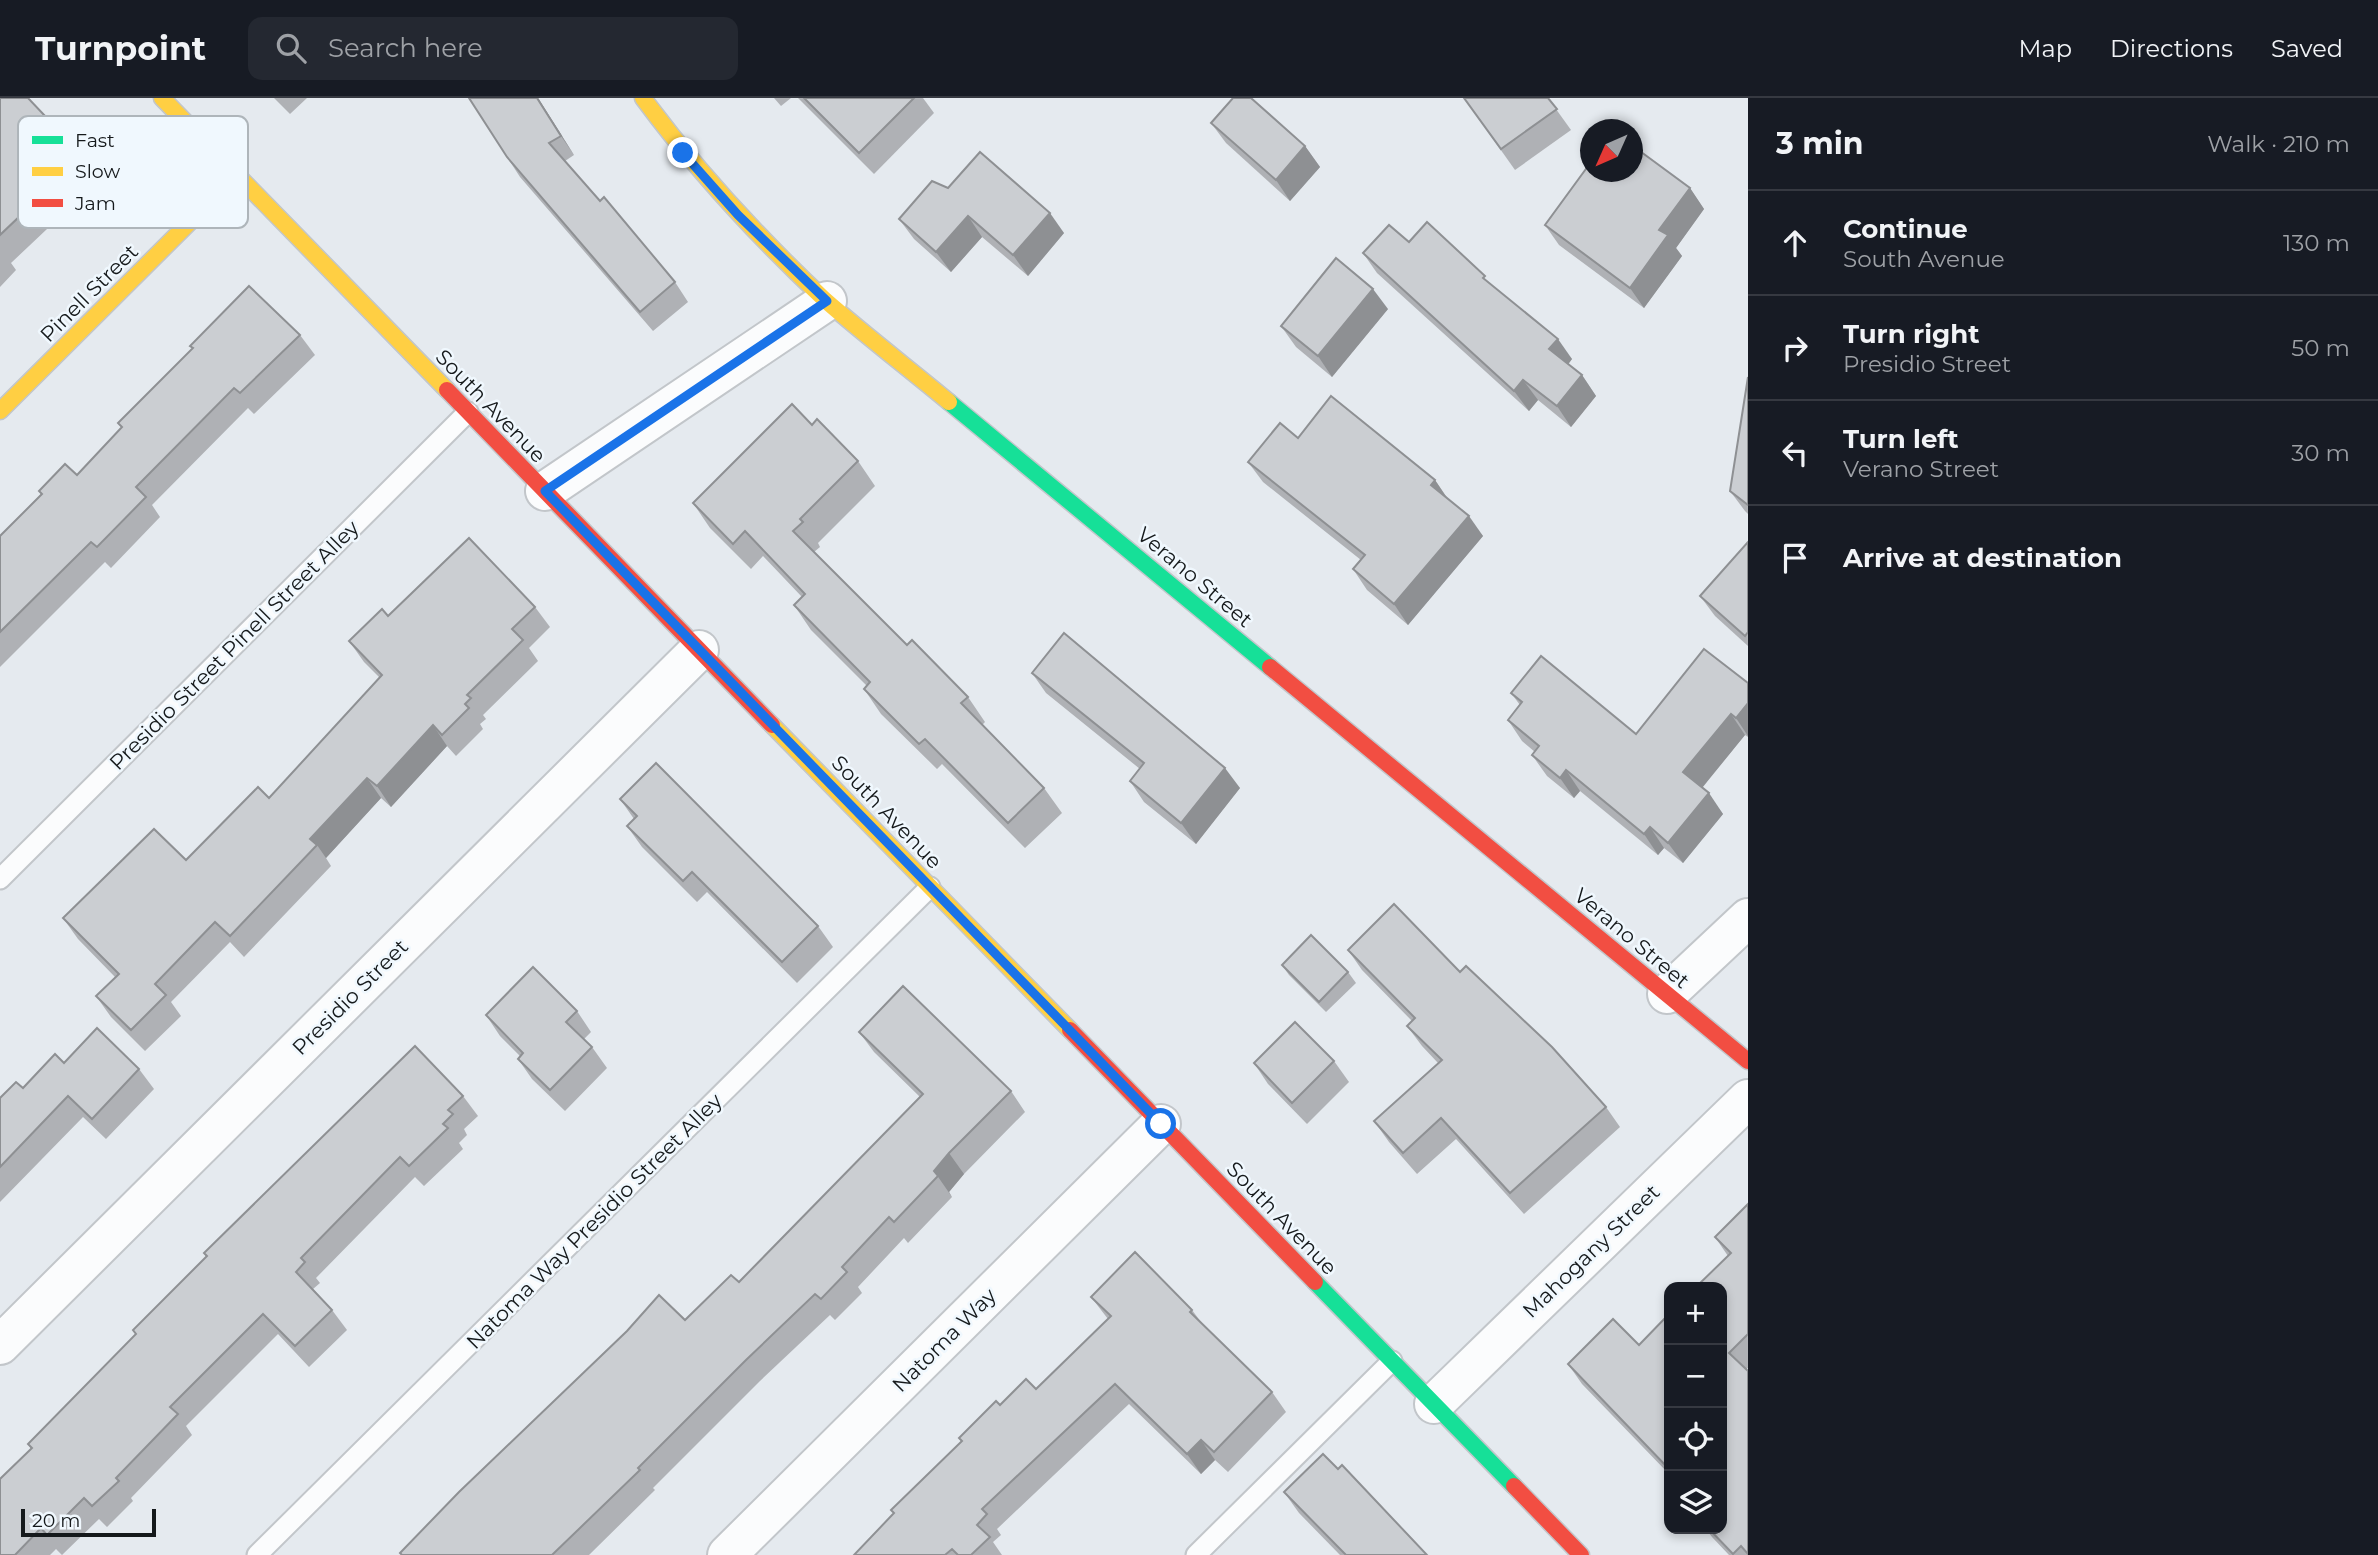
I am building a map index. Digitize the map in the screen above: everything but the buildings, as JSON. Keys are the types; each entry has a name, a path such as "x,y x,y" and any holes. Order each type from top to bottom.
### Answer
{"street":[{"name":"South Avenue","path":"162,98 180,116"},
{"name":"Verano Street","path":"643,98 683,153 738,215 827,301 1748,1060"},
{"name":"South Avenue","path":"248,186 1581,1555"},
{"name":"Pinell Street","path":"0,411 184,228"},
{"path":"545,491 827,301"},
{"name":"Presidio Street","path":"0,1345 699,650"},
{"path":"1667,994 1748,918"},
{"name":"Mahogany Street","path":"1434,1404 1748,1099"},
{"name":"Natoma Way","path":"727,1555 1161,1124"}],"lane":[{"name":"Presidio Street Pinell Street Alley","path":"0,878 468,412"},
{"name":"Natoma Way Presidio Street Alley","path":"257,1555 930,887"},
{"path":"1196,1555 1392,1361"}],"traffic: fast":[{"path":"949,402 1270,667"},
{"path":"1315,1282 1514,1486"}],"traffic: slow":[{"path":"162,98 180,116"},
{"path":"643,98 707,178 776,253 825,300 949,402"},
{"path":"248,186 447,390"},
{"path":"0,411 184,228"},
{"path":"772,725 1070,1030"}],"traffic: jam":[{"path":"447,390 772,725"},
{"path":"1270,667 1748,1061"},
{"path":"1070,1030 1315,1282"},
{"path":"1514,1486 1581,1555"}],"route":[{"path":"683,153 738,215 827,301 545,491 1161,1124"}]}
